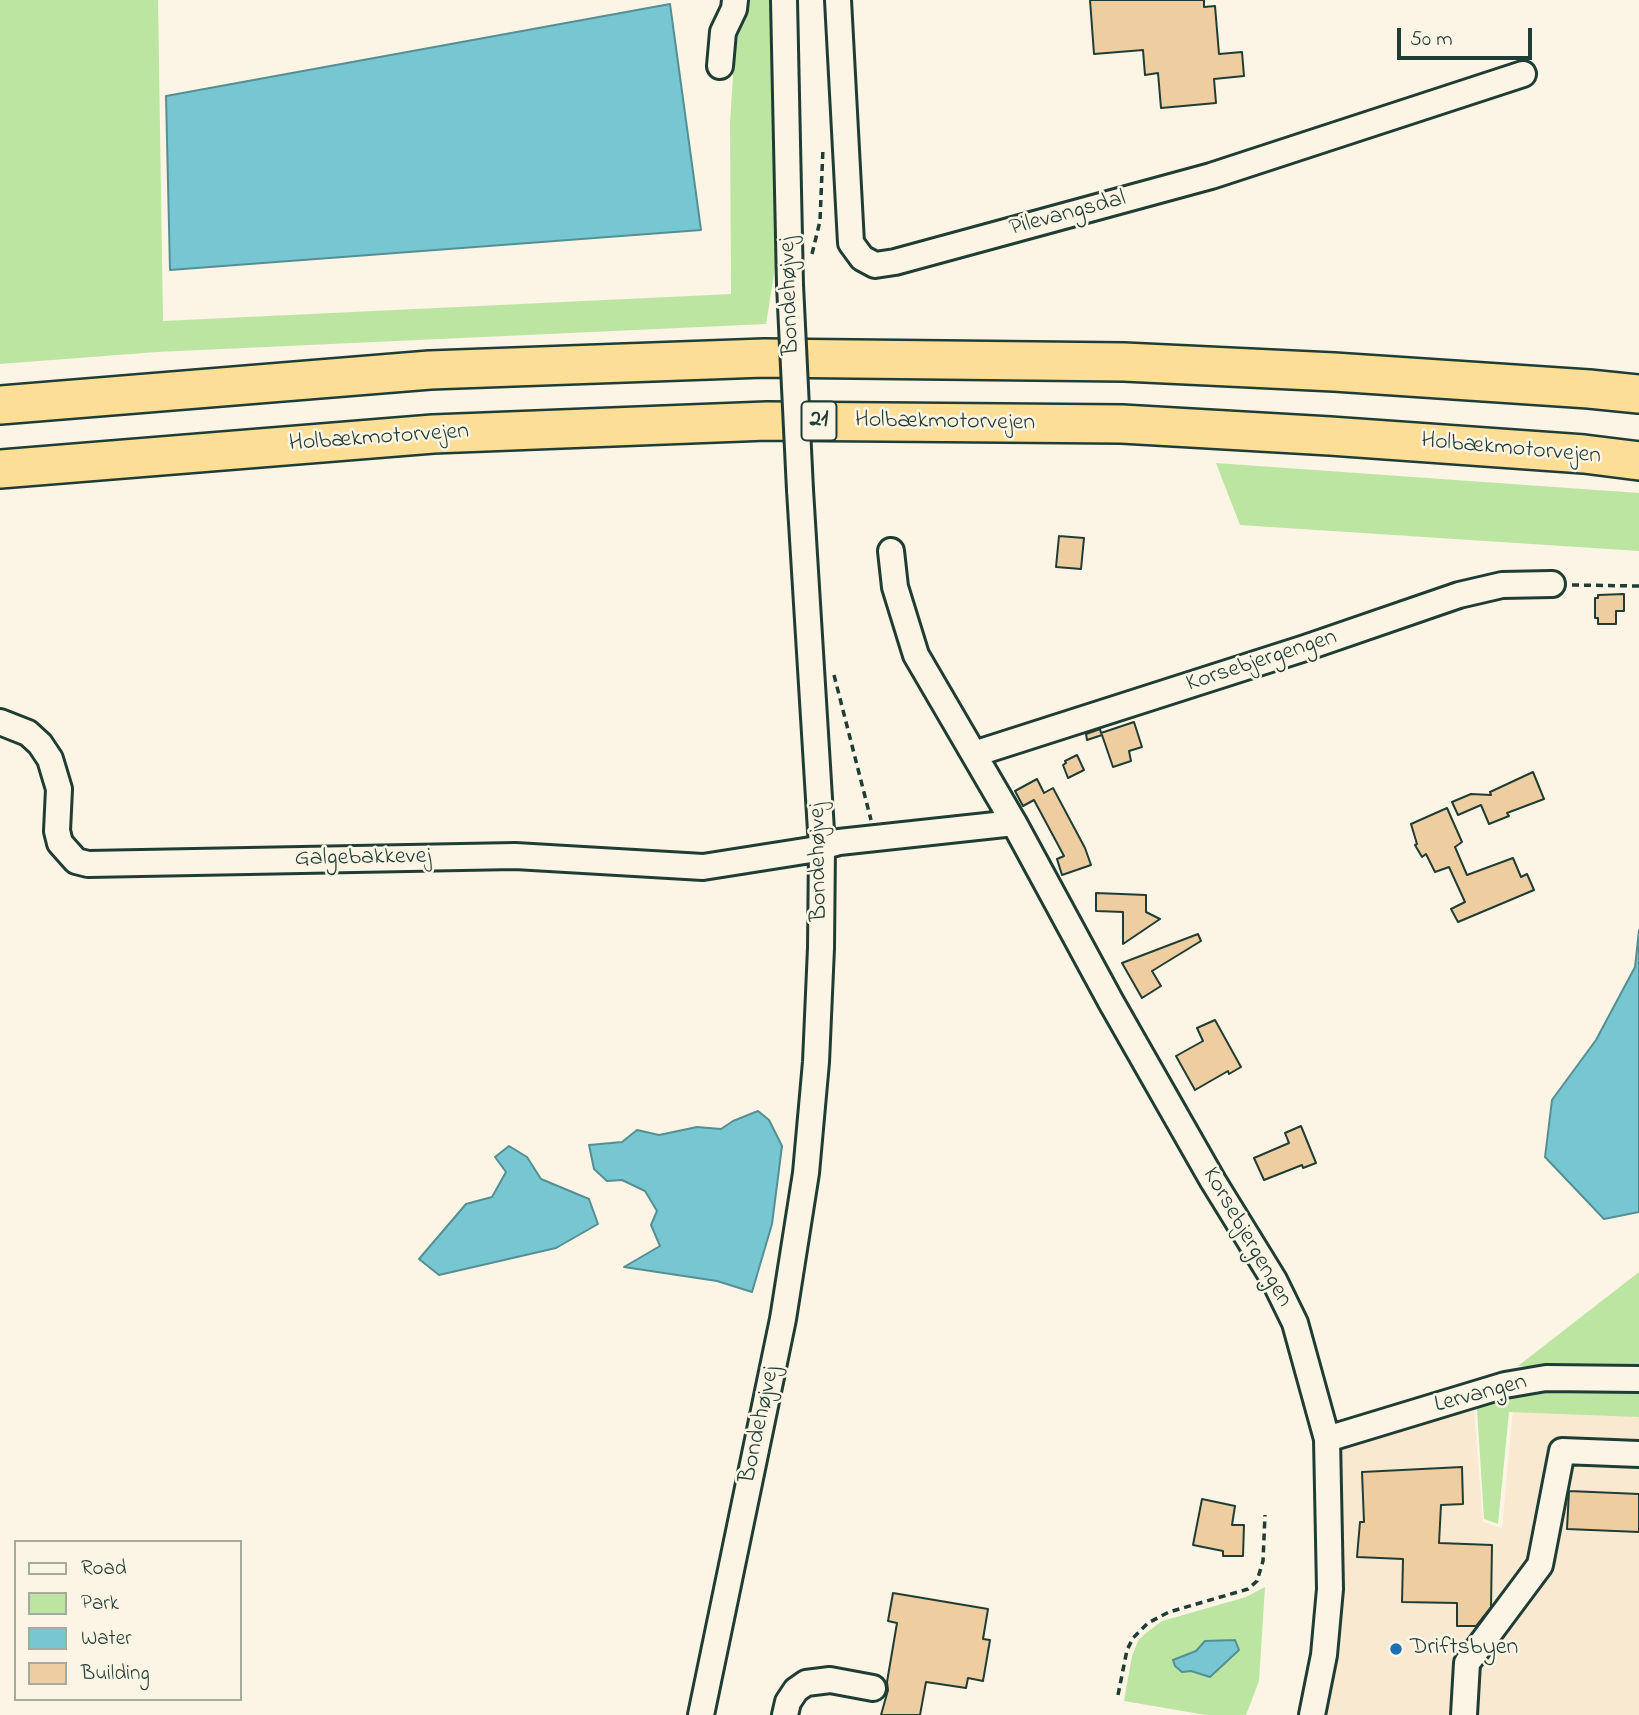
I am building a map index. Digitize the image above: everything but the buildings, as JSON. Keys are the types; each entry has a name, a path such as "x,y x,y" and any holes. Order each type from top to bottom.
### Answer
{"highway":[{"path":"0,405 430,370 764,358 1137,362 1334,372 1639,394"},
{"name":"Holbækmotorvejen","path":"0,469 433,434 767,421 1122,424 1584,454 1639,461"}],"street":[{"path":"720,66 723,32 734,9 735,0"},
{"name":"Bondehøjvej","path":"701,1715 783,1319 806,1173 816,1062 822,847 790,285 784,0"},
{"name":"Pilevangsdal","path":"838,0 851,243 862,258 875,265 1211,176 1523,74"},
{"name":"Korsebjergengen","path":"891,551 895,587 916,655 1014,822 1080,947 1213,1181 1274,1280 1295,1323 1327,1440"},
{"name":"Korsebjergengen","path":"974,754 1293,652 1459,595 1502,585 1552,584"},
{"name":"Galgebakkevej","path":"0,722 28,733 50,759 60,789 57,831 60,843 76,861 88,864 515,856 704,867 822,847"},
{"path":"822,847 839,842 1014,822"},
{"name":"Lervangen","path":"1327,1440 1505,1385 1546,1378 1639,1379"},
{"path":"1312,1715 1324,1655 1330,1589 1327,1440"},
{"path":"1464,1715 1467,1663 1540,1565 1562,1451 1639,1454"},
{"path":"785,1715 788,1702 806,1682 830,1680 873,1688"}],"path":[{"path":"1552,584 1639,586"},
{"path":"834,674 876,839"},
{"path":"1118,1695 1127,1650 1133,1637 1147,1623 1169,1612 1248,1588 1257,1581 1263,1561 1265,1515"}],"shaded area":[{"path":"1513,1409 1639,1416 1639,1715 1319,1715 1337,1451 1374,1431 1474,1411 1483,1522 1502,1528"}],"green space":[{"path":"0,0 158,0 163,321 731,294 730,123 734,60 744,0 772,0 775,268 766,324 157,352 0,364"},
{"path":"1216,463 1639,493 1639,551 1240,525"},
{"path":"1639,1272 1639,1371 1518,1366"},
{"path":"1558,1386 1639,1389 1639,1417 1509,1412 1498,1524 1484,1519 1477,1409 1516,1393"},
{"path":"1265,1587 1259,1681 1246,1715 1206,1715 1124,1701 1132,1656 1138,1641 1146,1633 1162,1621 1246,1597"}],"water":[{"path":"670,4 701,230 170,270 166,96"},
{"path":"1639,930 1639,1212 1604,1219 1545,1157 1552,1100 1596,1040 1635,967"},
{"path":"758,1111 769,1120 782,1146 772,1224 752,1292 717,1281 624,1267 660,1246 651,1225 657,1211 645,1191 622,1180 607,1181 594,1169 589,1145 622,1142 637,1130 659,1135 697,1127 721,1129"},
{"path":"509,1146 527,1157 541,1179 589,1199 598,1224 556,1248 439,1275 419,1259 466,1204 492,1197 506,1172 495,1157"},
{"path":"1235,1640 1239,1650 1210,1677 1191,1671 1182,1672 1175,1666 1173,1660 1196,1651 1205,1641"}],"place":[{"name":"Driftsbyen","path":"1396,1649"}]}
